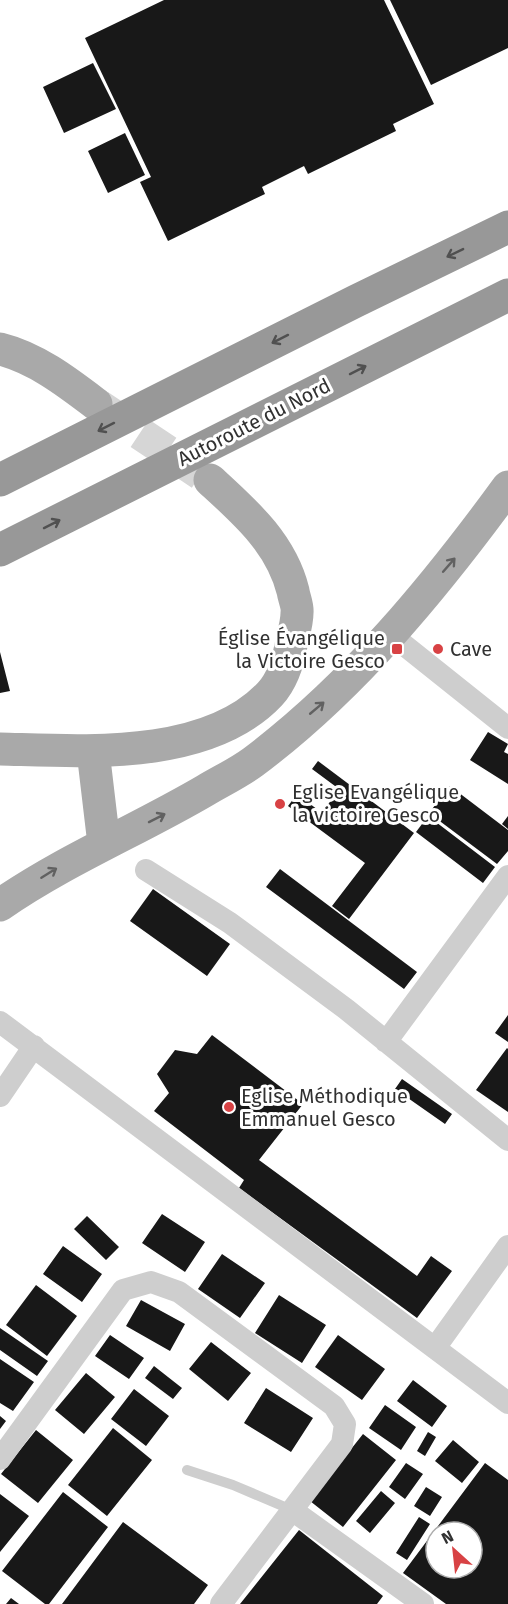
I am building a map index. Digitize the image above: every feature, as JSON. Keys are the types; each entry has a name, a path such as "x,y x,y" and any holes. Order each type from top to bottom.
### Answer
{"highway":[{"path":"0,480 508,227"},
{"name":"Autoroute du Nord","path":"0,550 508,295"}],"main road":[{"path":"0,349 19,353 66,381 96,404"},
{"path":"0,749 93,751 179,741 222,727 248,714 272,693 288,663 298,611 287,570 258,524 210,480"},
{"path":"0,904 54,870 175,808 252,763 328,699 390,633 464,547 508,487"},
{"path":"93,751 104,844"}],"street":[{"path":"390,633 508,728"},
{"path":"146,870 230,923 386,1042 508,1140"},
{"path":"386,1042 508,876"},
{"path":"0,1022 508,1402"},
{"path":"0,1096 34,1046"},
{"path":"435,1348 508,1246"},
{"path":"0,1459 123,1290 151,1281 179,1292 334,1407 345,1424 342,1444 221,1604"},
{"path":"292,1510 423,1604"}],"lane":[{"path":"187,1470 233,1485 292,1510"}],"building":[{"path":"164,0 384,0 434,104 393,124 396,131 308,174 304,166 262,187 265,194 168,241 140,182 151,177 85,38"},
{"path":"390,0 508,0 508,48 431,85"},
{"path":"93,63 116,109 64,133 43,87"},
{"path":"125,133 145,175 108,193 88,151"},
{"path":"0,652 10,691 0,693"},
{"path":"488,732 508,744 504,752 508,754 508,784 470,760"},
{"path":"318,761 414,833 349,919 332,906 365,863 288,806 297,794 322,813 339,789 312,769"},
{"path":"450,786 508,830 508,851 497,864 429,813"},
{"path":"428,816 495,867 483,883 416,832"},
{"path":"508,816 508,829 502,824"},
{"path":"280,869 417,972 404,989 266,887"},
{"path":"153,889 230,944 207,976 130,921"},
{"path":"508,1015 508,1042 495,1033"},
{"path":"212,1035 303,1104 259,1160 417,1276 431,1256 452,1271 417,1318 239,1188 244,1180 154,1111 169,1093 157,1074 175,1050 197,1054"},
{"path":"508,1049 508,1112 476,1090"},
{"path":"402,1079 452,1114 445,1124 395,1089"},
{"path":"162,1214 205,1242 185,1272 142,1243"},
{"path":"87,1216 119,1247 106,1260 74,1229"},
{"path":"63,1246 102,1274 82,1302 43,1274"},
{"path":"222,1254 265,1283 240,1318 198,1289"},
{"path":"36,1285 77,1316 47,1356 6,1325"},
{"path":"279,1295 326,1325 302,1363 255,1333"},
{"path":"141,1300 185,1324 170,1351 126,1326"},
{"path":"0,1328 48,1361 37,1376 0,1350"},
{"path":"110,1335 144,1358 129,1379 95,1356"},
{"path":"338,1335 385,1369 362,1400 315,1367"},
{"path":"211,1342 251,1373 228,1401 189,1369"},
{"path":"0,1359 34,1382 13,1411 0,1403"},
{"path":"154,1366 182,1388 173,1399 145,1378"},
{"path":"86,1373 115,1397 84,1434 55,1410"},
{"path":"413,1380 447,1406 432,1427 397,1401"},
{"path":"266,1388 313,1418 291,1452 244,1423"},
{"path":"134,1389 169,1416 146,1446 111,1419"},
{"path":"385,1405 416,1427 401,1450 369,1428"},
{"path":"0,1416 6,1421 0,1429"},
{"path":"113,1428 152,1460 107,1516 68,1485"},
{"path":"36,1430 73,1460 38,1503 1,1474"},
{"path":"428,1432 436,1437 425,1456 417,1451"},
{"path":"363,1434 396,1460 343,1527 310,1501"},
{"path":"453,1440 479,1462 462,1483 435,1461"},
{"path":"406,1463 423,1474 405,1499 389,1487"},
{"path":"485,1463 508,1480 508,1604 446,1604 403,1573 424,1545 424,1580 484,1580 484,1520 443,1520"},
{"path":"426,1487 442,1497 430,1516 414,1506"},
{"path":"381,1491 395,1503 370,1533 356,1521"},
{"path":"63,1492 108,1527 49,1604 45,1604 2,1571"},
{"path":"0,1494 29,1516 0,1552"},
{"path":"419,1517 424,1520 424,1533 407,1560 396,1553"},
{"path":"123,1522 208,1585 194,1604 62,1604"},
{"path":"299,1530 383,1596 377,1604 240,1604"},
{"path":"11,1598 19,1604 6,1604"}],"tunnel":[{"path":"99,406 201,474"}],"place":[{"name":"Église Évangélique la Victoire Gesco","path":"397,649"},
{"name":"Cave","path":"438,649"},
{"name":"Eglise Evangélique la victoire Gesco","path":"280,804"},
{"name":"Eglise Méthodique Emmanuel Gesco","path":"229,1107"}]}
